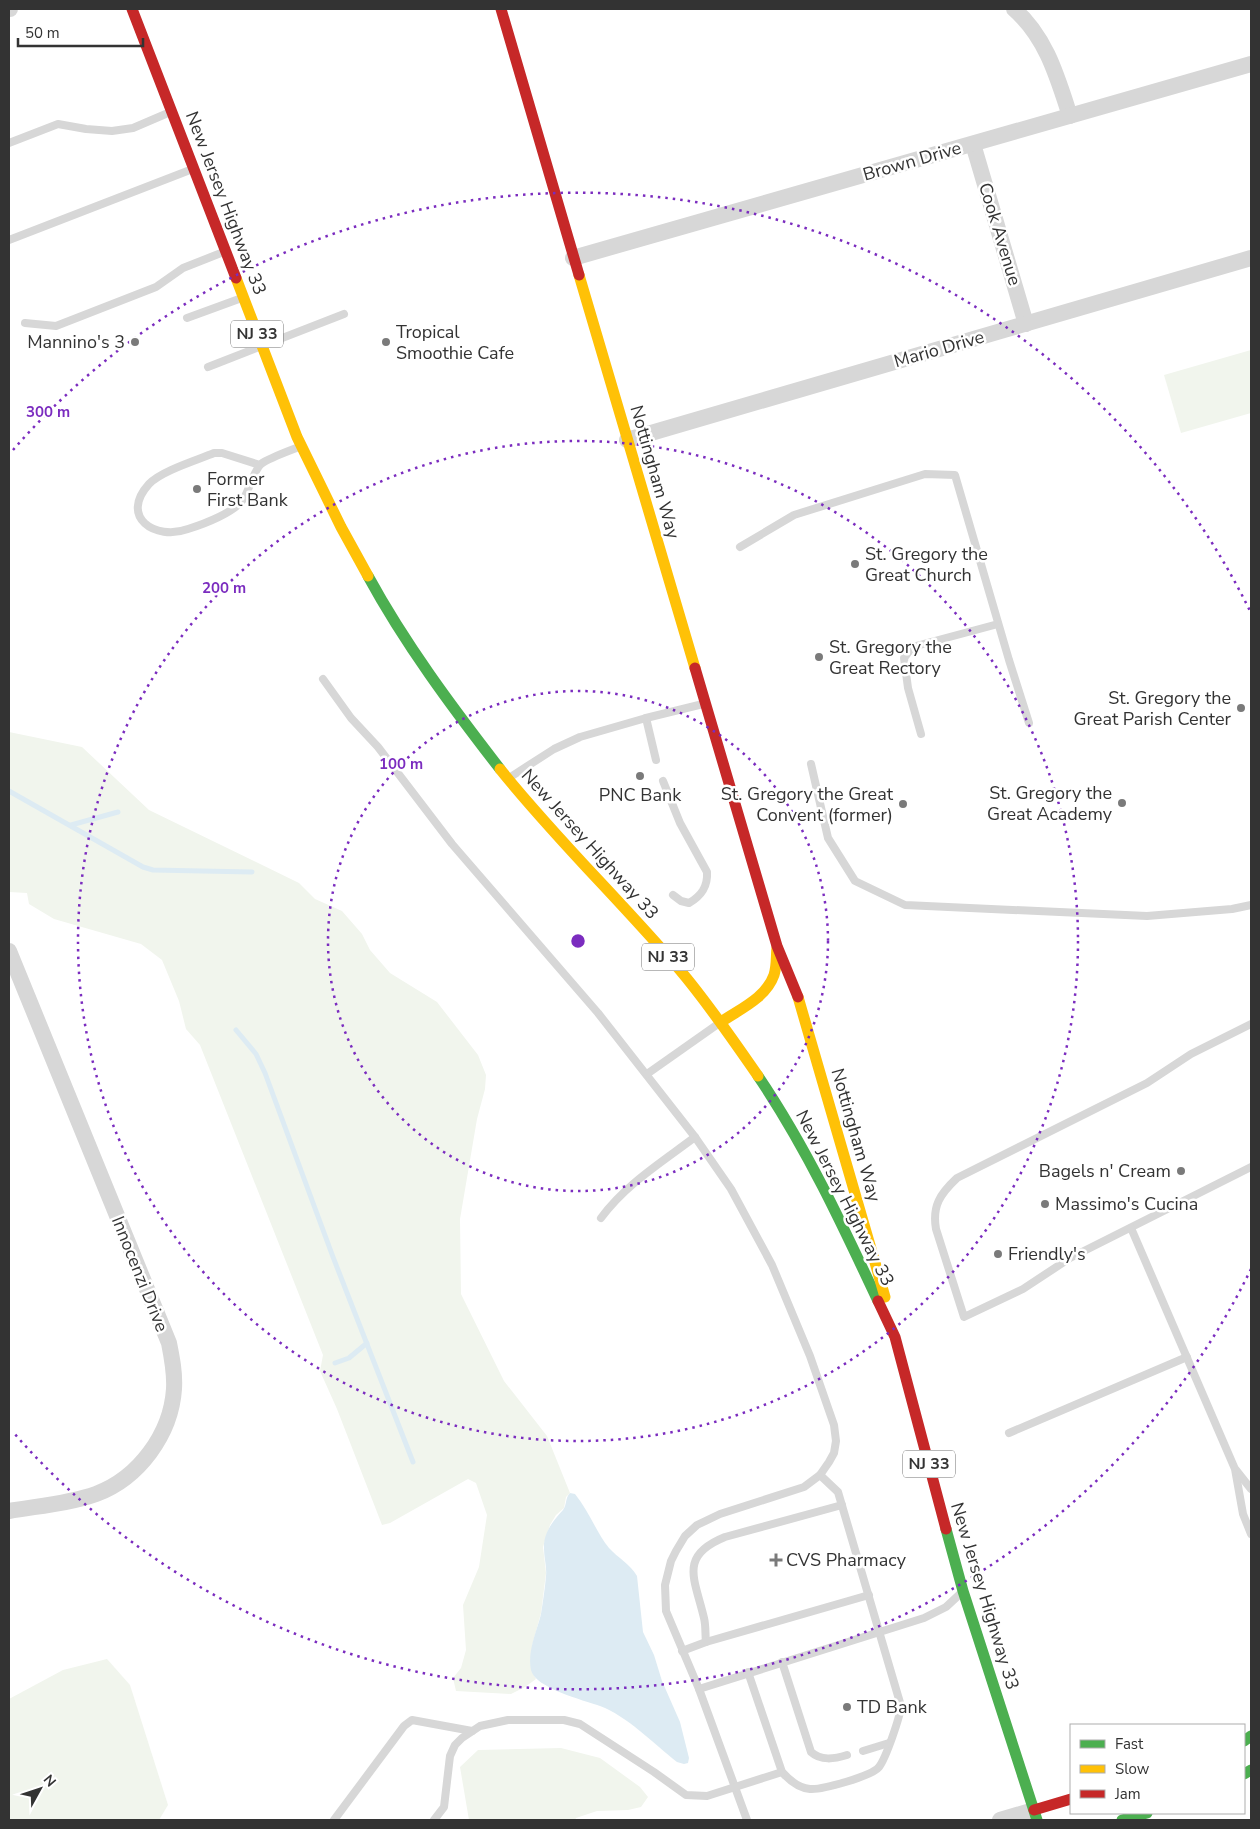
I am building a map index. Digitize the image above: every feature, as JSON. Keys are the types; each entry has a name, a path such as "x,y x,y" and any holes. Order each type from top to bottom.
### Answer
{"main road":[{"name":"New Jersey Highway 33","path":"132,9 301,446 341,527 380,598 453,708 508,779 560,840 680,970 721,1022 775,1101 806,1153 834,1206 895,1337 963,1591 1035,1815"},
{"name":"Nottingham Way","path":"501,9 777,946 797,993 895,1337"},
{"name":"Nottingham Way","path":"721,1022 759,996 768,986 775,974 777,946"},
{"path":"1035,1815 1070,1799"},
{"path":"1122,1820 1143,1814"}],"street":[{"path":"1014,9 1034,30 1048,52 1070,116"},
{"name":"Brown Drive","path":"573,258 1251,64"},
{"name":"Cook Avenue","path":"973,144 1026,324"},
{"name":"Mario Drive","path":"628,440 1251,258"},
{"name":"Innocenzi Drive","path":"9,951 168,1343 174,1366 170,1410 162,1432 150,1452 135,1470 116,1484 97,1494 78,1500 9,1511"},
{"path":"1000,1820 1035,1815"}],"lane":[{"path":"9,143 58,124 112,131 133,128 172,112"},
{"path":"9,240 194,169"},
{"path":"25,324 56,326 156,287 183,268 226,252"},
{"path":"187,318 243,298"},
{"path":"208,367 344,314"},
{"path":"260,465 222,453 214,453 158,477 149,483 140,499 138,511 142,521 161,532 188,530 235,508 243,500 260,465 301,446"},
{"path":"740,547 794,515 925,474 955,475 1029,723"},
{"path":"921,734 908,688 904,658 910,650 918,646 998,624"},
{"path":"323,679 351,718 378,747 452,844 598,1013 695,1136 731,1189 772,1265 810,1356 834,1424 836,1441 834,1453 820,1475 804,1487 720,1514 697,1525 686,1536 671,1562 665,1585 666,1611 699,1689 747,1820"},
{"path":"508,779 554,749 580,737 646,718 705,704"},
{"path":"646,718 656,760"},
{"path":"812,764 828,838 855,881 905,905 1147,916 1232,909 1251,905"},
{"path":"662,781 680,823 707,872 708,880 696,899 689,903 681,901 673,895"},
{"path":"648,1074 721,1022"},
{"path":"1251,1024 1191,1054 1147,1083 957,1178 946,1189 939,1200 934,1215 936,1229 964,1317 1023,1289 1070,1258 1251,1167"},
{"path":"601,1218 613,1202 627,1189 695,1136"},
{"path":"1131,1228 1235,1469 1243,1514 1251,1534"},
{"path":"1009,1433 1187,1357"},
{"path":"1235,1469 1251,1489"},
{"path":"748,1672 782,1772 790,1781 810,1789 820,1788 871,1774 880,1766 900,1715 900,1706 838,1492 820,1475"},
{"path":"706,1642 704,1621 692,1570 695,1558 704,1548 711,1542 725,1537 842,1505"},
{"path":"699,1689 924,1618 946,1607 963,1591"},
{"path":"682,1651 706,1642 869,1595"},
{"path":"782,1662 811,1752 816,1756 824,1758 838,1758 847,1755"},
{"path":"334,1820 404,1726 412,1720 472,1731"},
{"path":"434,1820 444,1807 450,1756 455,1745 480,1726 508,1720 564,1720 580,1724 686,1795 707,1796 782,1772"},
{"path":"863,1751 889,1743"}],"shaded area":[{"path":"1251,350 1251,413 1181,433 1164,375"},
{"path":"9,732 82,747 149,810 299,883 315,899 342,911 362,934 370,950 390,973 437,1002 478,1055 486,1075 485,1089 477,1119 460,1219 461,1294 504,1381 547,1436 570,1493 566,1497 564,1508 556,1515 550,1525 543,1547 546,1573 541,1613 532,1646 532,1672 536,1679 525,1687 511,1694 456,1691 453,1678 461,1668 466,1650 463,1605 479,1567 487,1515 476,1483 468,1479 390,1523 382,1525 337,1409 320,1371 323,1355 200,1045 186,1029 179,1001 162,960 141,944 54,919 29,904 27,893 9,892"},
{"path":"570,1493 575,1494 580,1501 609,1548 637,1576 643,1632 680,1722 689,1758 688,1763 677,1762 620,1716 600,1706 550,1688 534,1676 531,1670 531,1648 541,1614 546,1581 545,1538 552,1523 564,1508"},
{"path":"107,1659 130,1685 168,1805 159,1820 9,1820 9,1699 63,1670"},
{"path":"561,1748 600,1758 640,1787 648,1797 641,1807 628,1810 597,1811 575,1820 469,1820 460,1767 478,1750"}],"waterway":[{"path":"9,791 143,867 153,870 252,872"},
{"path":"71,825 118,812"},
{"path":"236,1030 256,1054 265,1073 333,1257 413,1462"},
{"path":"335,1363 349,1358 367,1343"}],"traffic: fast":[{"path":"368,576 397,626 430,675 500,769"},
{"path":"758,1076 808,1158 878,1301"},
{"path":"946,1529 963,1591 1037,1820"},
{"path":"1245,1740 1251,1736"},
{"path":"1245,1773 1251,1770"},
{"path":"1122,1820 1143,1814"}],"traffic: slow":[{"path":"579,275 695,668"},
{"path":"236,278 297,437 341,527 368,576"},
{"path":"500,769 543,820 690,982 758,1076"},
{"path":"721,1022 759,997 765,990 775,972 777,947"},
{"path":"798,997 885,1297"}],"traffic: jam":[{"path":"132,9 236,278"},
{"path":"501,9 579,275"},
{"path":"695,668 777,946 798,997"},
{"path":"878,1301 895,1337 946,1529"},
{"path":"1034,1810 1070,1799"}],"place":[{"name":"Mannino's 3","path":"135,342"},
{"name":"Tropical Smoothie Cafe","path":"386,342"},
{"name":"Former First Bank","path":"197,489"},
{"name":"St. Gregory the Great Church","path":"855,564"},
{"name":"St. Gregory the Great Rectory","path":"819,657"},
{"name":"St. Gregory the Great Parish Center","path":"1241,708"},
{"name":"PNC Bank","path":"640,776"},
{"name":"St. Gregory the Great Academy","path":"1122,803"},
{"name":"St. Gregory the Great Convent (former)","path":"903,804"},
{"name":"Bagels n' Cream","path":"1181,1171"},
{"name":"Massimo's Cucina","path":"1045,1204"},
{"name":"Friendly's","path":"998,1254"},
{"name":"CVS Pharmacy","path":"776,1560"},
{"name":"TD Bank","path":"847,1707"}]}
